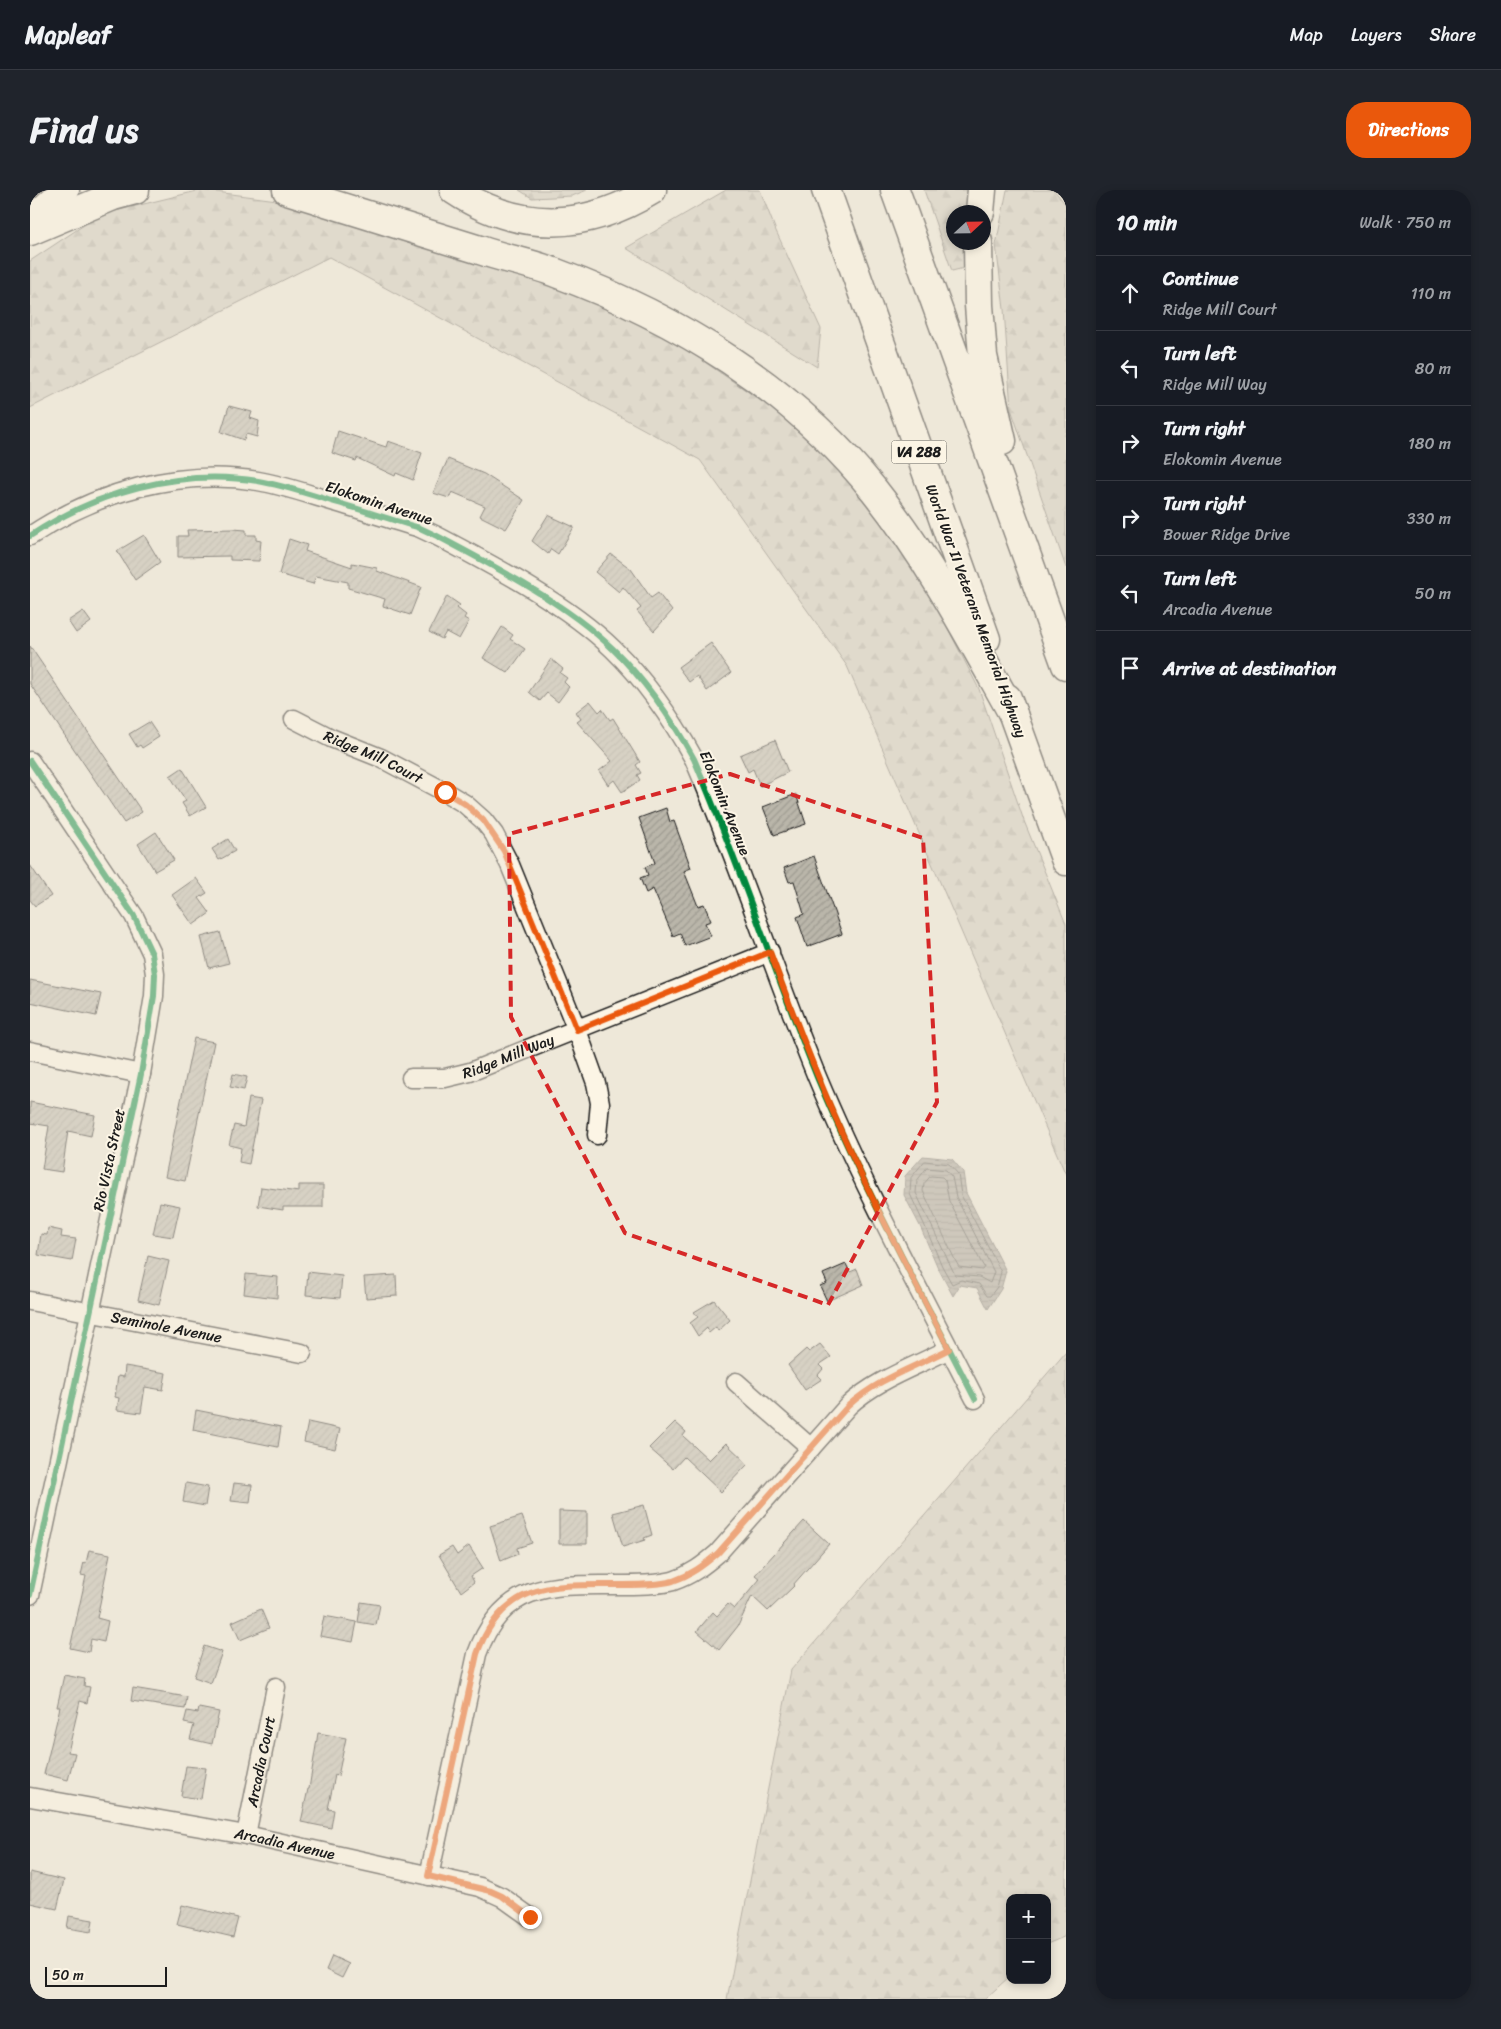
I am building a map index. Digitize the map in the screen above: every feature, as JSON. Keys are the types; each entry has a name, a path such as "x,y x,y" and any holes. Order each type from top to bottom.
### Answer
{"main road":[{"path":"30,222 65,190"},
{"path":"30,231 113,196 135,190"},
{"path":"287,190 554,272 620,299 662,319 713,348 748,372 818,430 847,459 888,508 951,603 1012,714"},
{"path":"454,190 488,209 513,217 539,221 566,221 586,219 607,213 632,202 652,190"},
{"name":"World War II Veterans Memorial Highway","path":"826,190 1066,861"},
{"path":"895,190 1066,665"},
{"path":"981,205 982,190"},
{"path":"978,250 979,305 983,356 1002,444 1006,497"}],"street":[{"name":"Elokomin Avenue","path":"30,536 74,510 123,491 175,480 230,478 284,486 393,520 437,536 572,616 612,648 652,692 671,718 694,759 817,1076 867,1188 975,1399"},
{"name":"Ridge Mill Court","path":"294,718 331,738 381,758 445,792 465,804 483,820 504,851 577,1030 599,1093 598,1135"},
{"name":"Rio Vista Street","path":"30,760 134,916 152,954 155,974 154,996 141,1074 34,1554 30,1595"},
{"name":"Ridge Mill Way","path":"411,1078 458,1076 770,952"},
{"path":"30,1051 141,1074"},
{"name":"Seminole Avenue","path":"30,1301 89,1314 302,1353"},
{"path":"428,1876 477,1654 483,1638 506,1608 521,1597 540,1589 558,1585 655,1584 672,1581 688,1575 703,1566 718,1553 811,1448 862,1394 892,1376 949,1349"},
{"path":"736,1382 811,1448"},
{"name":"Arcadia Court","path":"246,1835 276,1687"},
{"name":"Arcadia Avenue","path":"30,1797 246,1835 491,1891 502,1896 530,1917"}],"highlighted area":[{"path":"730,774 923,838 937,1102 828,1305 625,1233 511,1017 509,834"}],"green space":[{"path":"201,190 277,200 551,286 645,321 795,424 841,471 922,578 979,689 1024,821 1066,924 1066,1175 847,666 700,460 329,257 30,408 30,261 99,215"},
{"path":"519,190 587,190 572,196 532,198"},
{"path":"726,190 760,190 776,231 821,329 817,367 626,248"},
{"path":"924,190 971,190 970,205 946,205 946,250 965,250 964,268 952,271"},
{"path":"1007,190 1054,190 1066,205 1066,568 1011,409 1004,309 996,245"},
{"path":"1066,1352 1066,1936 1051,1942 1051,1894 1006,1894 1006,1980 985,1999 727,1999 791,1670"}],"water":[{"path":"923,1156 952,1159 963,1172 966,1193 1006,1271 1001,1289 988,1309 977,1288 960,1285 953,1296 904,1195 905,1176"}],"building":[{"path":"229,406 252,412 250,418 259,421 257,437 246,434 244,440 221,432"},
{"path":"338,431 386,447 388,441 422,453 413,480 396,473 395,476 357,458 356,461 332,453"},
{"path":"448,459 484,474 524,500 506,529 480,516 485,506 452,492 449,498 433,493"},
{"path":"548,515 574,527 558,554 551,549 548,554 532,541"},
{"path":"187,530 246,530 246,535 256,535 256,540 261,541 259,561 230,560 230,556 178,557 178,536 188,536"},
{"path":"144,535 160,562 135,580 117,551"},
{"path":"289,539 307,545 305,551 352,567 352,563 377,568 377,571 421,587 410,615 383,606 385,599 348,588 348,582 316,576 313,584 279,574"},
{"path":"611,554 631,569 651,598 658,593 672,611 654,631 637,611 641,608 623,587 619,592 595,572"},
{"path":"447,596 460,605 457,608 466,615 464,618 469,621 459,639 446,632 442,639 429,632"},
{"path":"83,611 91,622 76,633 68,621"},
{"path":"502,627 513,635 510,639 525,649 508,673 483,658"},
{"path":"711,643 731,673 707,691 697,676 689,682 678,667"},
{"path":"30,646 142,812 124,823 30,684"},
{"path":"551,659 563,669 560,673 567,678 564,682 569,687 558,702 547,693 540,701 529,692"},
{"path":"590,701 599,712 602,709 610,720 613,718 640,762 636,765 641,773 637,775 640,780 622,792 614,780 608,785 599,771 612,761 577,722 581,719 576,712"},
{"path":"149,722 159,737 142,748 140,745 137,747 129,734"},
{"path":"775,740 788,772 760,786 753,769 748,772 740,755"},
{"path":"182,768 206,807 190,816 182,803 186,801 170,776"},
{"path":"796,794 806,824 774,835 763,807"},
{"path":"666,808 670,822 674,821 691,868 684,871 698,906 704,904 711,921 705,923 711,936 685,946 680,933 673,936 653,889 646,893 640,878 648,875 645,867 655,863 639,818"},
{"path":"156,832 174,860 155,871 138,844"},
{"path":"228,839 235,851 219,860 212,849"},
{"path":"814,856 842,934 807,947 797,917 804,914 794,881 789,882 784,868"},
{"path":"30,865 51,896 35,906 30,900"},
{"path":"196,878 207,893 199,898 210,913 193,925 172,895"},
{"path":"220,932 229,963 209,968 201,937"},
{"path":"30,980 101,994 96,1016 30,1002"},
{"path":"194,1038 214,1042 185,1181 165,1177"},
{"path":"233,1074 247,1077 244,1090 230,1087"},
{"path":"249,1098 261,1100 249,1164 239,1162 241,1148 229,1145 234,1125 244,1127"},
{"path":"30,1102 95,1115 91,1136 68,1131 62,1172 42,1169 49,1126 30,1123"},
{"path":"299,1185 323,1185 323,1207 283,1207 283,1210 258,1206 261,1187 299,1192"},
{"path":"160,1202 180,1206 173,1237 153,1234"},
{"path":"48,1228 62,1231 61,1237 76,1239 72,1261 38,1255 41,1234 47,1235"},
{"path":"148,1256 169,1261 159,1305 138,1300"},
{"path":"846,1264 850,1272 857,1269 863,1285 827,1301 820,1286 827,1283 823,1274"},
{"path":"308,1272 342,1276 340,1298 306,1295"},
{"path":"246,1274 278,1277 277,1298 244,1294"},
{"path":"396,1275 397,1296 366,1298 364,1277"},
{"path":"714,1300 730,1320 718,1331 716,1327 709,1333 707,1328 698,1336 690,1323 698,1317 694,1312"},
{"path":"820,1344 831,1357 819,1365 823,1369 818,1375 822,1379 805,1390 788,1365 806,1349 809,1352"},
{"path":"125,1366 166,1373 163,1390 145,1387 141,1413 117,1410 119,1398 115,1397 118,1376 124,1377"},
{"path":"196,1410 281,1427 278,1447 193,1430"},
{"path":"308,1422 340,1429 335,1449 304,1442"},
{"path":"675,1422 686,1432 683,1436 709,1460 726,1443 748,1464 721,1492 684,1457 673,1469 649,1448"},
{"path":"186,1483 208,1487 205,1506 183,1502"},
{"path":"234,1483 252,1485 250,1503 231,1501"},
{"path":"644,1505 652,1535 644,1538 645,1540 623,1547 613,1513"},
{"path":"559,1511 587,1512 587,1544 559,1544"},
{"path":"522,1516 532,1543 517,1548 518,1554 501,1561 490,1526"},
{"path":"804,1521 829,1544 794,1586 768,1611 752,1596 738,1626 719,1650 697,1631 713,1612 717,1616 728,1604 734,1609 760,1579 755,1575"},
{"path":"469,1546 483,1568 471,1576 474,1582 461,1592 439,1555 452,1547 457,1555"},
{"path":"89,1550 110,1554 97,1618 108,1621 104,1642 91,1639 89,1652 70,1648 86,1576 81,1575"},
{"path":"361,1602 380,1605 376,1625 358,1622"},
{"path":"261,1609 269,1628 240,1640 232,1622"},
{"path":"324,1616 357,1622 353,1642 320,1636"},
{"path":"204,1646 222,1652 211,1683 194,1677"},
{"path":"64,1675 85,1679 84,1686 90,1687 87,1703 80,1701 68,1752 75,1753 68,1780 44,1774 60,1707 57,1707"},
{"path":"133,1688 187,1697 185,1709 131,1701"},
{"path":"199,1708 219,1712 212,1744 190,1739 194,1725 184,1723 187,1711 198,1713"},
{"path":"318,1733 346,1738 338,1776 335,1775 328,1809 334,1810 331,1828 301,1822 309,1789"},
{"path":"186,1766 206,1768 201,1799 181,1796"},
{"path":"30,1872 64,1880 57,1909 30,1903"},
{"path":"182,1905 238,1918 233,1937 177,1924"},
{"path":"69,1916 93,1920 91,1932 67,1928"},
{"path":"332,1956 349,1964 342,1978 326,1970"}],"cycle path":[{"path":"30,536 82,507 139,487 198,478 258,481 293,489 420,528 506,573 552,601 595,632 637,674 658,701 694,759 801,1037 835,1118 893,1240 975,1399"},
{"path":"30,761 134,916 152,954 155,974 154,996 141,1074 30,1595"}],"route":[{"path":"445,792 465,804 483,820 504,851 577,1030 770,952 817,1076 843,1135 867,1188 949,1349 876,1384 848,1406 718,1553 703,1566 688,1575 672,1581 655,1584 558,1585 540,1589 521,1597 506,1608 493,1623 483,1638 477,1654 428,1876 491,1891 502,1896 530,1917"}]}
